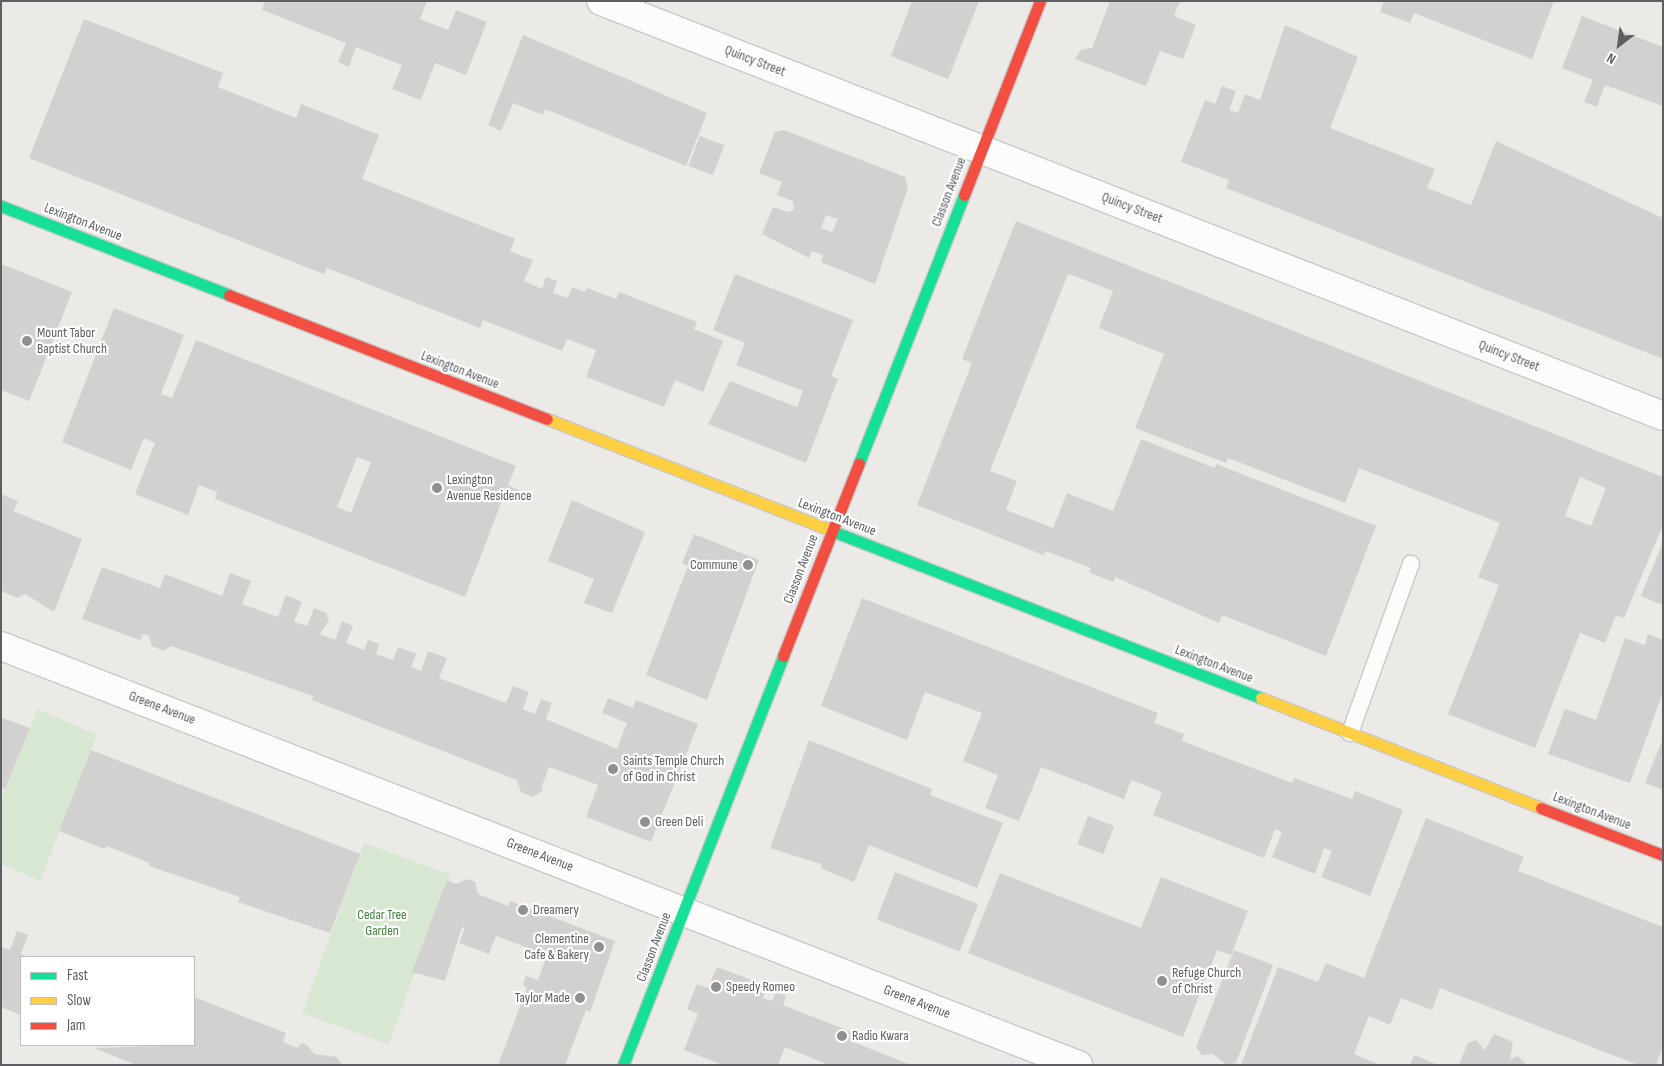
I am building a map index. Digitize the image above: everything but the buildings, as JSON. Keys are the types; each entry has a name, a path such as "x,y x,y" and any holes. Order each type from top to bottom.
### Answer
{"street":[{"name":"Quincy Street","path":"601,1 1663,416"},
{"name":"Classon Avenue","path":"623,1065 1040,1"},
{"name":"Lexington Avenue","path":"1,206 1663,855"},
{"name":"Greene Avenue","path":"1,646 1078,1065"}],"lane":[{"path":"1350,733 1411,564"}],"green space":[{"path":"38,709 97,735 40,881 1,864 1,799"},
{"name":"Cedar Tree Garden","path":"364,843 450,874 389,1045 302,1013"}],"traffic: fast":[{"path":"859,463 964,195"},
{"path":"1,206 229,295"},
{"path":"830,530 1261,698"},
{"path":"623,1065 783,656"}],"traffic: slow":[{"path":"547,419 830,530"},
{"path":"1261,698 1541,808"}],"traffic: jam":[{"path":"964,195 1040,1"},
{"path":"229,295 547,419"},
{"path":"783,656 859,463"},
{"path":"1541,808 1663,855"}],"place":[{"name":"Mount Tabor Baptist Church","path":"27,341"},
{"name":"Lexington Avenue Residence","path":"437,488"},
{"name":"Commune","path":"748,565"},
{"name":"Saints Temple Church of God in Christ","path":"613,769"},
{"name":"Green Deli","path":"645,822"},
{"name":"Dreamery","path":"523,910"},
{"name":"Clementine Cafe & Bakery","path":"599,947"},
{"name":"Refuge Church of Christ","path":"1162,981"},
{"name":"Speedy Romeo","path":"716,987"},
{"name":"Taylor Made","path":"580,998"},
{"name":"Radio Kwara","path":"842,1036"}]}
